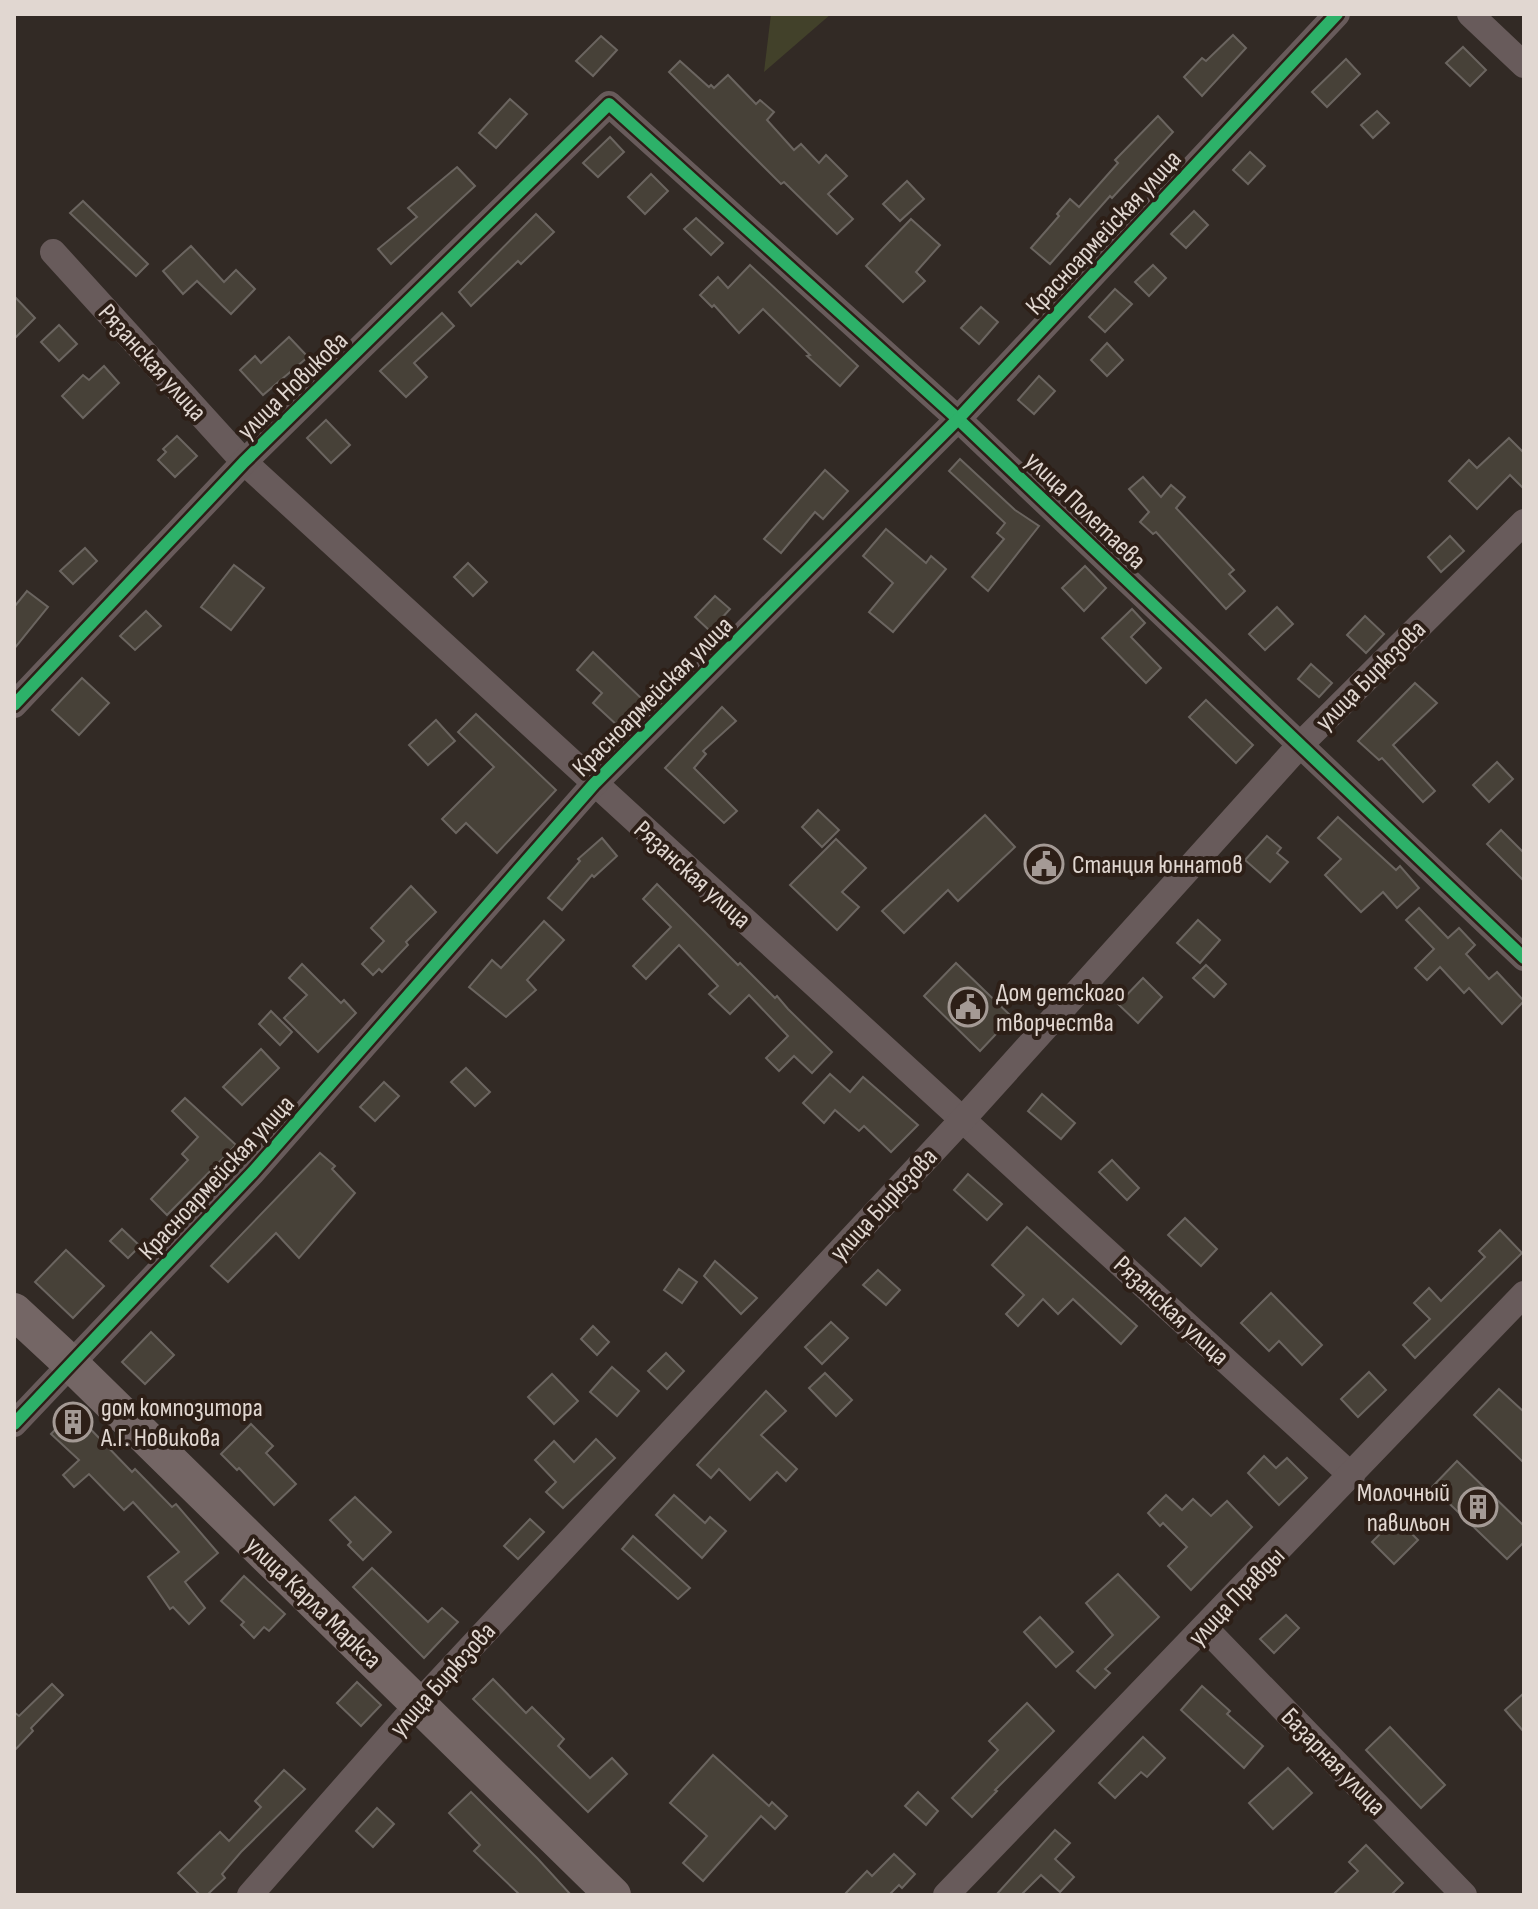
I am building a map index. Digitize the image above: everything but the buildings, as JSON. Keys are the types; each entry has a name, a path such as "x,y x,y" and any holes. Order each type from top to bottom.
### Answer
{"main road":[{"name":"улица Карла Маркса","path":"14,1311 613,1895"}],"street":[{"name":"Красноармейская улица","path":"14,1424 253,1172 594,784 958,419 1337,14"},
{"path":"1470,14 1524,65"},
{"name":"улица Полетаева","path":"609,104 958,419 1524,958"},
{"name":"улица Новикова","path":"14,705 244,462 609,104"},
{"name":"Рязанская улица","path":"53,252 244,462 1352,1476"},
{"name":"улица Бирюзова","path":"250,1895 418,1704 963,1119 1300,745 1524,522"},
{"name":"улица Правды","path":"946,1895 1522,1301"},
{"name":"Базарная улица","path":"1205,1628 1464,1895"}],"shaded area":[{"path":"771,14 831,14 764,72"}],"cycle path":[{"path":"14,1424 253,1172 594,784 958,419 1337,14"},
{"path":"14,705 244,462 609,104 958,419 1524,958"}],"place":[{"name":"Станция юннатов","path":"1044,864"},
{"name":"Дом детского творчества","path":"968,1007"},
{"name":"дом композитора А.Г. Новикова","path":"73,1422"},
{"name":"Молочный павильон","path":"1478,1507"}]}
